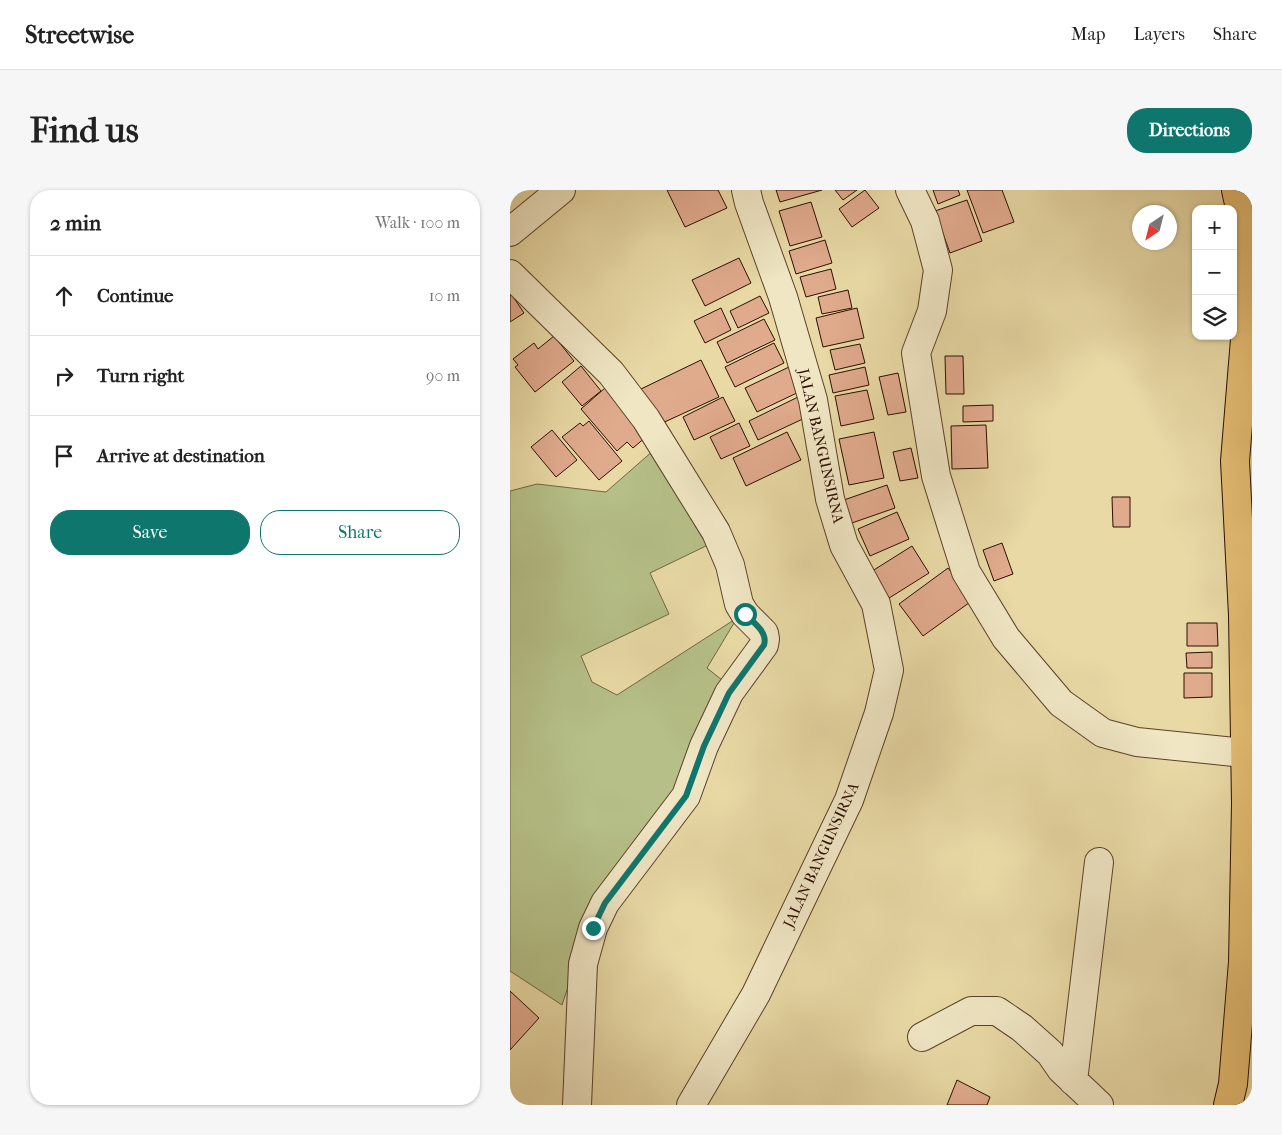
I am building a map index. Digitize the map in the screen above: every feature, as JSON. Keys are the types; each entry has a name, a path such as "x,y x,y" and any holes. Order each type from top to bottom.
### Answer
{"highway":[{"path":"1228,1105 1233,1084 1243,962 1246,821 1243,614 1235,461 1250,277 1249,250 1236,190"}],"street":[{"path":"510,232 561,190"},
{"name":"JALAN BANGUNSIRNA","path":"692,1105 756,994 849,800 879,713 889,670 876,604 844,545 830,499 813,400 783,297 746,190"},
{"path":"910,190 925,221 938,270 932,310 916,352 936,476 966,572 1006,638 1061,703 1103,733 1137,742 1244,753"},
{"path":"510,274 611,373 646,419 716,532 730,565 739,604 745,614 764,633 765,640 764,645 729,693 704,746 686,796 605,903 593,928 583,964 577,1105"},
{"path":"1073,1082 1098,862"},
{"path":"922,1037 971,1011 997,1011 1022,1028 1050,1053 1073,1082 1099,1105"}],"green space":[{"path":"654,450 708,545 650,573 669,614 581,656 592,682 617,695 737,618 707,668 727,684 678,789 601,888 562,1005 510,971 510,491 537,484 606,492"}],"building":[{"path":"667,190 718,190 727,208 685,227"},
{"path":"776,190 822,190 780,202"},
{"path":"835,190 857,190 843,200"},
{"path":"865,190 879,208 852,227 839,209"},
{"path":"933,190 958,190 960,195 938,204"},
{"path":"967,190 1002,190 1014,222 983,233"},
{"path":"967,200 982,241 950,253 935,211"},
{"path":"811,202 822,237 790,246 779,211"},
{"path":"825,240 832,263 796,274 789,251"},
{"path":"739,258 751,283 705,306 692,280"},
{"path":"831,269 836,289 806,297 800,277"},
{"path":"848,290 852,308 822,314 818,297"},
{"path":"510,292 524,313 510,322"},
{"path":"760,296 769,313 738,328 730,311"},
{"path":"721,308 731,330 705,343 694,321"},
{"path":"857,308 864,338 823,347 816,318"},
{"path":"764,319 775,340 727,363 717,342"},
{"path":"554,336 574,361 535,392 515,367 518,365 513,359 534,343 538,349"},
{"path":"774,343 784,363 735,387 725,367"},
{"path":"860,344 865,363 835,370 830,350"},
{"path":"945,356 963,356 964,394 946,394"},
{"path":"701,360 719,397 658,425 641,389"},
{"path":"581,366 601,391 582,406 562,382"},
{"path":"789,367 801,391 757,412 745,388"},
{"path":"865,367 869,385 833,393 829,375"},
{"path":"898,373 906,412 888,415 879,377"},
{"path":"605,388 647,436 633,448 627,442 617,451 581,409"},
{"path":"867,390 874,419 841,426 835,396"},
{"path":"723,397 735,421 694,440 683,417"},
{"path":"798,397 807,417 758,440 749,421"},
{"path":"993,405 993,421 963,422 963,406"},
{"path":"589,421 622,461 599,480 562,437 580,423 583,426"},
{"path":"739,423 750,446 721,459 710,437"},
{"path":"986,425 988,468 952,469 951,426"},
{"path":"552,430 577,460 556,477 531,447"},
{"path":"787,432 801,460 746,486 733,458"},
{"path":"874,432 884,478 849,485 839,439"},
{"path":"911,448 918,478 900,481 893,452"},
{"path":"887,485 895,508 849,524 841,501"},
{"path":"1112,497 1130,497 1130,527 1113,527"},
{"path":"897,512 909,539 870,556 858,529"},
{"path":"1002,543 1013,574 994,581 983,550"},
{"path":"912,546 929,573 886,600 869,573"},
{"path":"948,568 973,600 923,636 899,604"},
{"path":"1187,623 1217,623 1218,646 1187,646"},
{"path":"1212,652 1212,668 1187,668 1186,653"},
{"path":"1184,673 1212,673 1212,697 1184,698"},
{"path":"510,991 539,1018 510,1050"},
{"path":"957,1080 990,1097 987,1105 947,1105"}],"route":[{"path":"593,928 605,903 686,796 704,746 729,693 764,645 764,633 745,614"}]}
